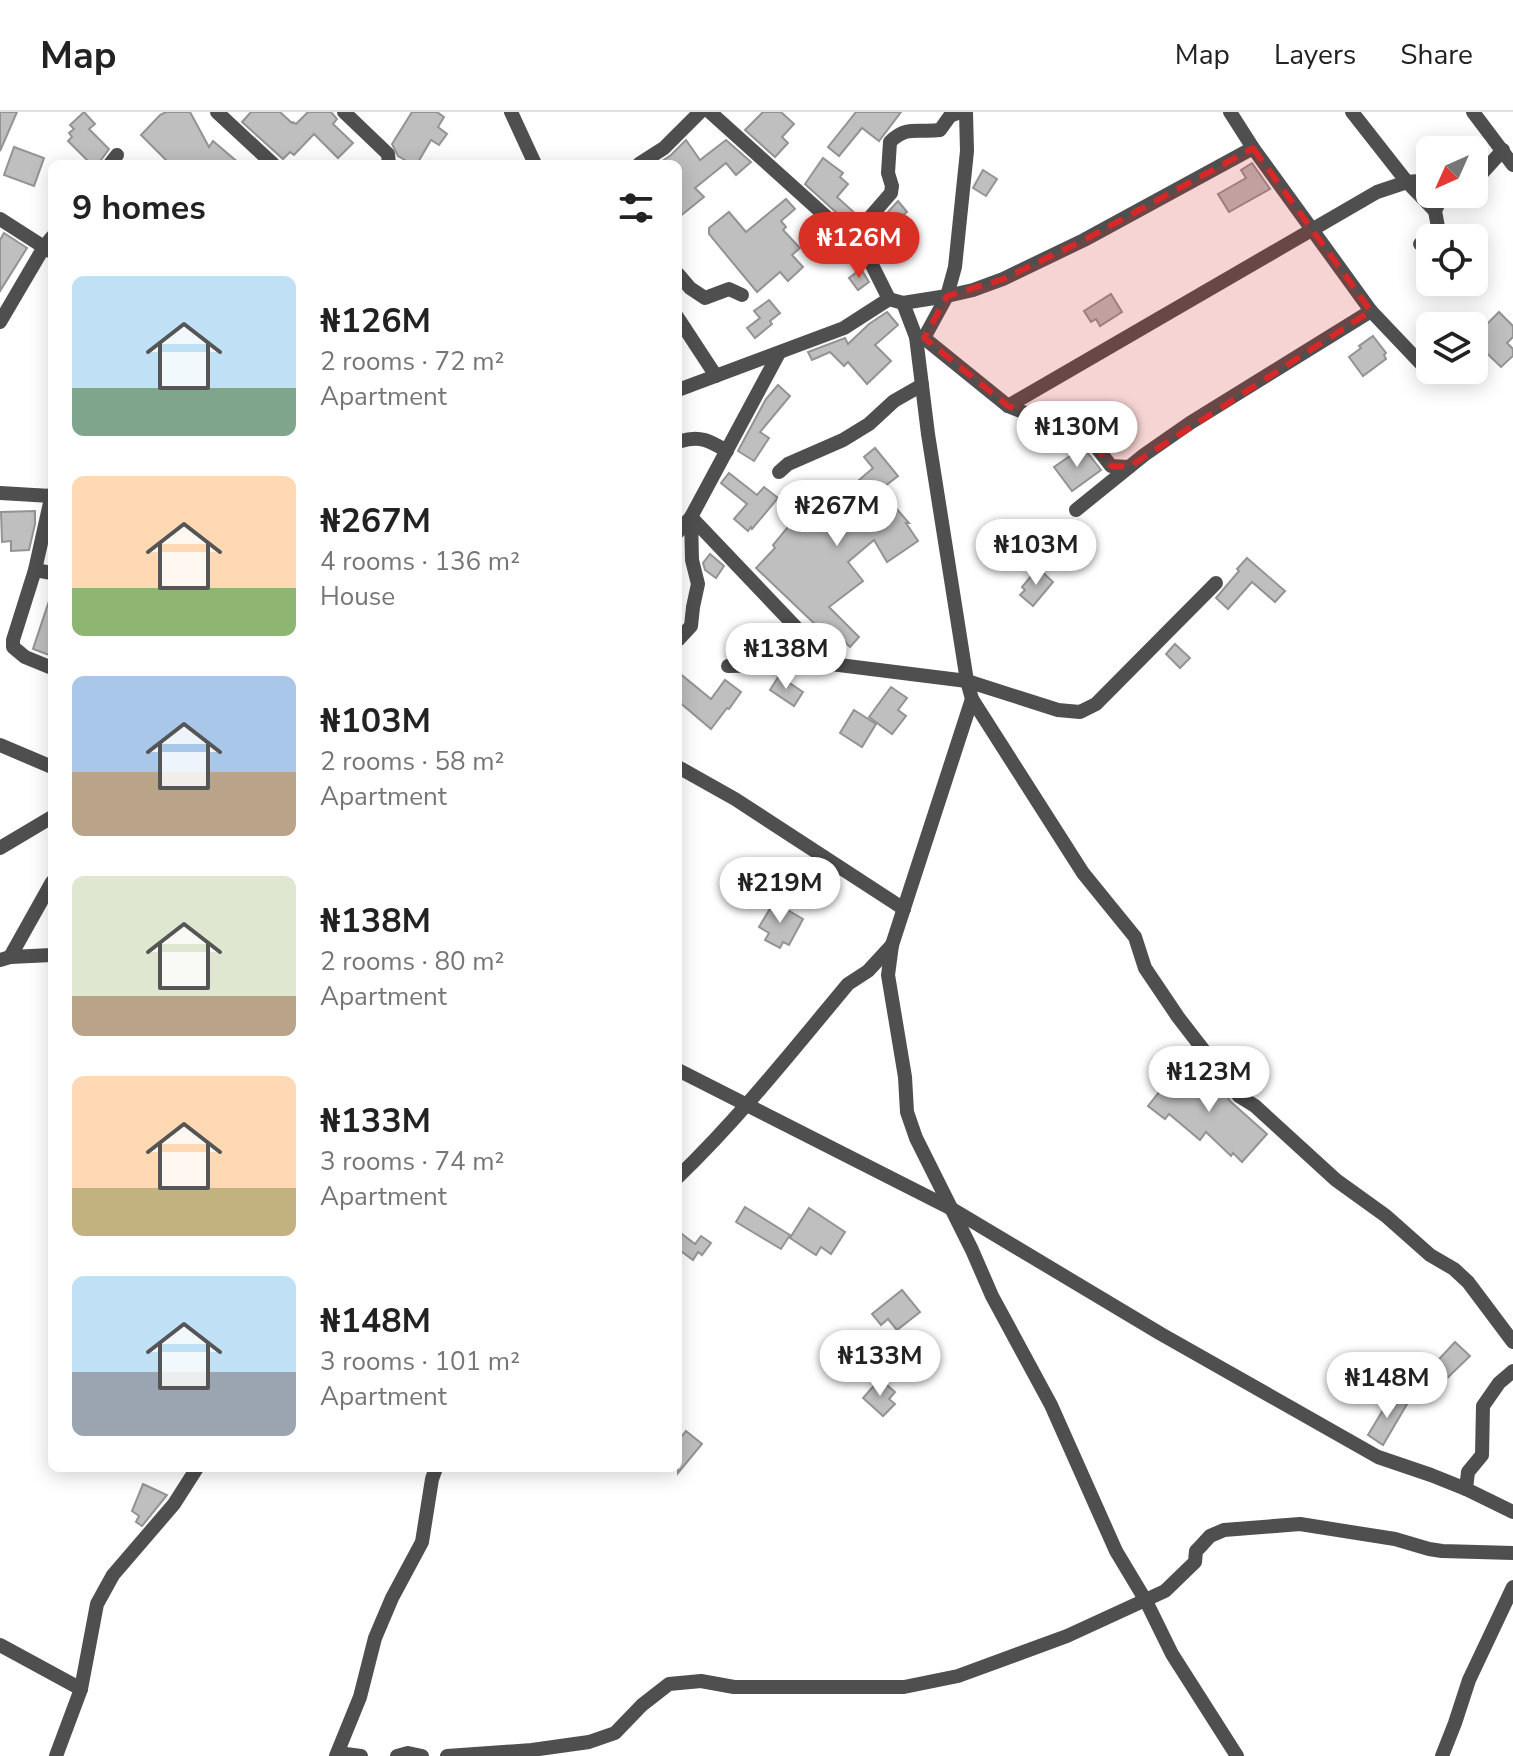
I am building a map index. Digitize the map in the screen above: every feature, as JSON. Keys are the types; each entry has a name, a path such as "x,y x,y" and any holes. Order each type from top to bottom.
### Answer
{"street":[{"path":"217,112 269,160"},
{"path":"344,112 388,154 389,160"},
{"path":"511,112 533,160"},
{"path":"645,160 664,148 700,112"},
{"path":"710,112 851,239 920,338 1008,406 1090,439 1111,466 1129,467"},
{"path":"851,239 891,193 888,173 890,142 906,130 940,130 950,116 960,112"},
{"path":"966,112 967,151 955,267 947,296 920,338 928,434 972,699 1083,873 1135,937 1145,968 1178,1017 1239,1096 1255,1106 1336,1180 1386,1216 1430,1255 1454,1269 1468,1282 1513,1342"},
{"path":"1230,112 1371,311 1416,358"},
{"path":"1352,112 1407,182 1435,211 1437,224"},
{"path":"1473,112 1513,165"},
{"path":"682,389 844,328 896,301 947,296 1003,279 1084,240 1253,148"},
{"path":"1488,166 1503,150"},
{"path":"1008,406 1377,192 1416,181"},
{"path":"0,219 48,244"},
{"path":"0,322 48,247"},
{"path":"682,279 705,298 729,289 742,295"},
{"path":"1076,510 1190,423 1371,311"},
{"path":"682,323 716,376"},
{"path":"682,527 691,517 779,353"},
{"path":"779,472 788,464 843,440 869,424 894,401 922,385"},
{"path":"682,441 705,438 727,451"},
{"path":"0,493 48,495"},
{"path":"48,509 13,647 25,657 48,666"},
{"path":"682,636 691,626 698,584 692,560 691,517"},
{"path":"691,517 831,664"},
{"path":"35,570 48,572"},
{"path":"728,666 831,664 967,681 1058,710 1080,712 1096,704 1216,583"},
{"path":"972,699 892,945 888,975 905,1077 907,1112 916,1138 992,1296 1051,1405 1116,1551 1146,1601 1172,1654 1237,1756"},
{"path":"0,745 48,765"},
{"path":"682,769 735,799 904,909"},
{"path":"0,848 48,819"},
{"path":"5,958 48,888"},
{"path":"682,1173 746,1105 848,984 868,971 892,945"},
{"path":"5,958 48,955"},
{"path":"682,1072 952,1209 1161,1334 1378,1457 1466,1489 1513,1512"},
{"path":"1466,1489 1468,1472 1482,1455 1483,1406 1499,1383 1513,1372"},
{"path":"56,1756 81,1689 97,1604 113,1575 174,1504 194,1472"},
{"path":"361,1756 337,1754 360,1697 375,1638 422,1542 435,1472"},
{"path":"447,1756 589,1742 615,1733 642,1705 669,1684 701,1681 734,1687 904,1687 958,1676 1067,1636 1165,1591 1195,1562 1196,1551 1210,1536 1224,1530 1300,1524 1395,1539 1442,1551 1513,1553"},
{"path":"1442,1756 1469,1680 1513,1587"},
{"path":"0,1645 81,1689"},
{"path":"397,1756 408,1753 422,1756"}],"highlighted area":[{"path":"1253,148 1371,311 1129,467 1111,466 1090,439 1008,406 924,338 947,296 1003,279 1084,240"}],"building":[{"path":"0,112 17,112 0,151"},
{"path":"84,112 95,124 89,129 109,149 101,160 87,160 68,141 72,137 69,133 74,129 70,125"},
{"path":"190,112 209,147 213,141 235,160 166,160 141,135 160,115"},
{"path":"251,112 280,112 296,124 308,112 331,112 337,119 333,124 353,143 338,158 314,134 294,155 290,152 283,159 242,122"},
{"path":"412,112 437,112 444,117 438,127 447,134 439,145 431,140 419,160 405,160 398,156 392,144"},
{"path":"763,112 781,112 794,124 782,137 788,143 775,157 745,130"},
{"path":"856,112 901,112 879,141 862,128 839,156 828,147"},
{"path":"686,140 700,160 726,140 751,162 736,175 726,163 695,188 704,197 682,215 682,160 664,160"},
{"path":"14,147 44,158 34,186 4,175"},
{"path":"823,158 843,173 840,177 848,184 837,197 858,216 850,225 805,184"},
{"path":"1252,163 1270,189 1229,212 1218,194 1246,178 1241,170"},
{"path":"983,170 997,179 986,196 973,188"},
{"path":"786,199 795,209 781,221 786,227 783,230 800,248 792,255 803,267 788,281 780,272 757,292 709,234 709,228 729,212 746,232"},
{"path":"898,201 907,212 884,232 877,224"},
{"path":"4,233 27,248 0,291 0,240"},
{"path":"861,269 869,282 858,290 849,278"},
{"path":"1111,294 1122,312 1100,326 1096,319 1091,322 1084,311"},
{"path":"769,300 780,313 755,338 747,328 760,318 754,311"},
{"path":"887,312 898,325 875,345 891,361 867,384 848,362 844,366 830,352 812,360 808,352 845,338 848,344"},
{"path":"1499,312 1513,326 1513,337 1507,343 1513,349 1513,356 1501,367 1488,354 1488,323"},
{"path":"1373,336 1386,353 1386,359 1363,376 1349,357"},
{"path":"778,385 790,396 760,432 769,438 754,461 738,451 766,399"},
{"path":"1083,447 1101,470 1072,491 1054,467"},
{"path":"875,448 898,476 880,490 909,523 906,523 918,541 887,562 874,540 848,562 863,581 829,607 859,637 850,647 837,634 828,642 817,630 819,628 756,568 775,548 773,545 792,522 798,526 813,510 840,491 843,494 873,468 864,457"},
{"path":"729,473 757,495 764,487 778,498 748,531 734,519 747,504 721,483"},
{"path":"35,511 29,550 11,551 11,541 2,542 1,512"},
{"path":"710,554 724,566 716,578 705,570 703,563"},
{"path":"1247,558 1285,591 1275,602 1252,582 1228,609 1216,598"},
{"path":"1038,568 1053,582 1033,606 1020,595 1025,590 1022,587"},
{"path":"48,604 48,655 33,649"},
{"path":"1175,644 1190,658 1180,668 1166,654"},
{"path":"682,675 711,699 725,680 741,692 711,729 682,704"},
{"path":"779,676 803,692 794,706 770,690"},
{"path":"891,687 907,698 898,710 906,716 892,734 869,717"},
{"path":"854,710 876,724 862,747 840,733"},
{"path":"774,902 803,919 789,945 783,942 780,948 765,940 769,933 759,927"},
{"path":"1196,1067 1267,1134 1242,1162 1233,1153 1231,1156 1206,1132 1200,1140 1169,1114 1165,1119 1148,1106 1164,1086 1169,1090 1172,1085 1177,1088"},
{"path":"745,1207 790,1235 781,1249 736,1222"},
{"path":"809,1208 845,1232 831,1254 821,1247 816,1255 790,1238"},
{"path":"682,1234 695,1244 701,1236 711,1243 702,1255 698,1252 693,1260 682,1252"},
{"path":"902,1290 920,1312 897,1330 888,1319 881,1325 872,1314"},
{"path":"1455,1342 1470,1356 1434,1391 1401,1361 1406,1354 1429,1370"},
{"path":"880,1379 895,1392 889,1399 895,1404 883,1416 863,1398"},
{"path":"1392,1395 1407,1404 1383,1445 1368,1435"},
{"path":"686,1431 702,1444 682,1468 682,1436"},
{"path":"143,1484 167,1495 142,1526 136,1522 139,1516 132,1511"}]}
